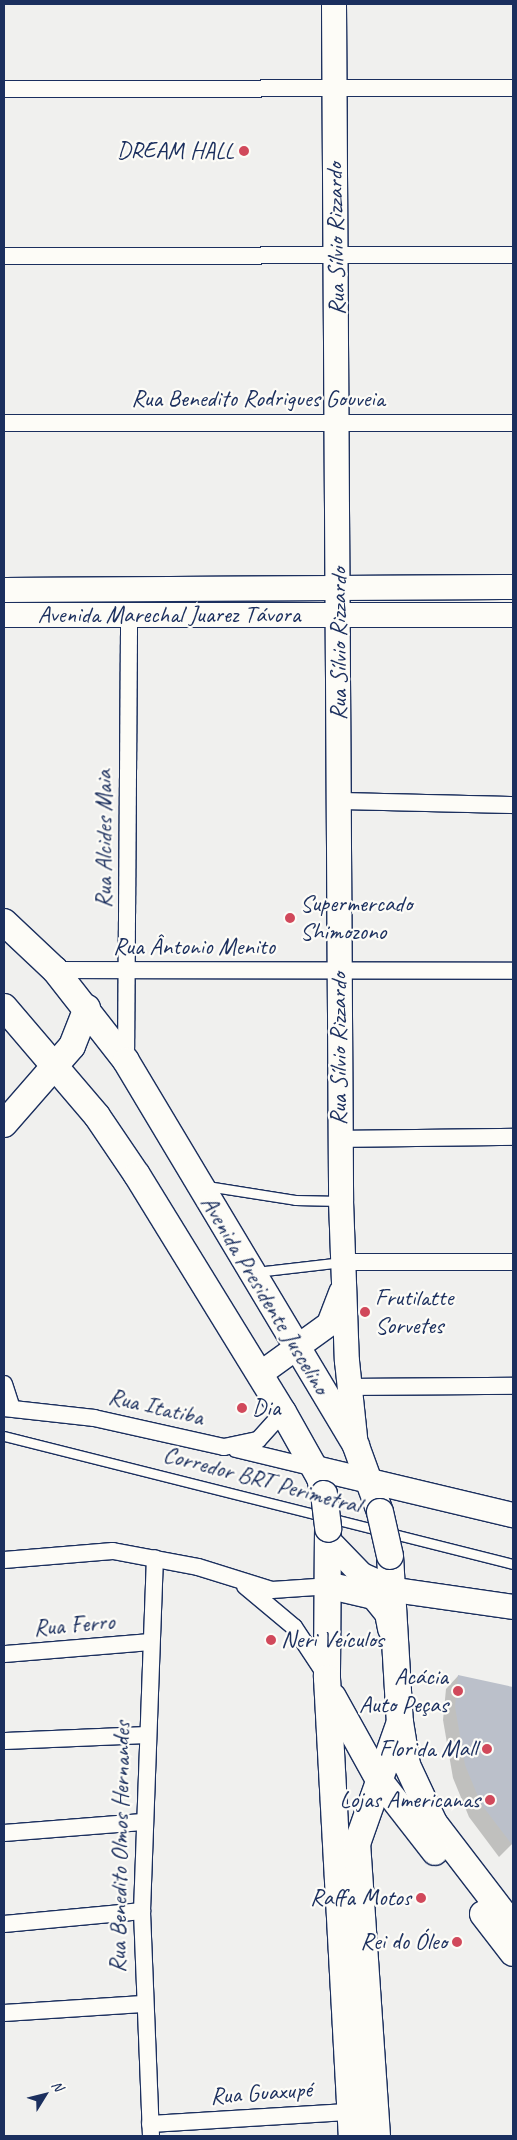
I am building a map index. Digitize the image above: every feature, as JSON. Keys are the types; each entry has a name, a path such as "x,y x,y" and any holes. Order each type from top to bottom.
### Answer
{"main road":[{"name":"Avenida Presidente Juscelino","path":"4,922 55,970 87,1008 126,1061 251,1272 299,1346 356,1446 380,1512 390,1556 395,1590 397,1733 407,1765 426,1809 513,1926"},
{"name":"Avenida Presidente Juscelino","path":"4,1007 56,1065 137,1175 260,1374 315,1468 324,1494 328,1535 330,1598 327,1678"},
{"path":"4,1123 72,1046 87,1008"},
{"path":"330,1598 358,1589 382,1603 396,1652"},
{"path":"327,1678 337,1711 380,1780 513,1953"},
{"path":"327,1678 359,2119 376,2136"},
{"path":"337,1711 376,1748 397,1733"},
{"path":"359,2119 357,1860 361,1822 380,1780 397,1733"},
{"path":"361,1822 402,1810"}],"street":[{"name":"Rua Sílvio Rizzardo","path":"334,4 332,88 337,254 337,422 340,586 340,1139 343,1273 356,1446"},
{"path":"4,89 513,88"},
{"path":"4,256 513,255"},
{"name":"Rua Benedito Rodrigues Gouveia","path":"4,423 513,423"},
{"name":"Avenida Marechal Juarez Távora","path":"4,590 340,586 513,587"},
{"name":"Avenida Marechal Juarez Távora","path":"4,615 129,618 340,614 513,615"},
{"name":"Rua Alcides Maia","path":"126,1061 129,618"},
{"path":"339,801 513,805"},
{"name":"Rua Ântonio Menito","path":"55,970 126,972 513,971"},
{"path":"340,1139 513,1137"},
{"path":"343,1273 513,1262"},
{"name":"Rua Sílvio Rizzardo","path":"260,1374 299,1346 333,1317 343,1273"},
{"path":"299,1346 326,1337 333,1341 350,1379 513,1386"},
{"path":"4,1384 8,1408"},
{"name":"Rua Itatiba","path":"8,1408 94,1418 224,1447 258,1440 283,1412"},
{"path":"224,1447 369,1479 513,1515"},
{"path":"328,1535 362,1575 395,1590 513,1607"},
{"path":"4,1560 113,1551 155,1558 237,1581 330,1598"},
{"name":"Rua Benedito Olmos Hernandes","path":"151,2130 143,2004 142,1911 145,1735 155,1558"},
{"path":"237,1581 294,1626 327,1678"},
{"name":"Rua Ferro","path":"4,1654 149,1642"},
{"path":"4,1741 145,1735"},
{"path":"4,1833 143,1822"},
{"path":"4,1924 142,1911"},
{"path":"4,2013 143,2004"},
{"name":"Rua Guaxupé","path":"151,2130 359,2119"}],"lane":[{"path":"199,1185 296,1200 341,1201"},
{"path":"251,1272 343,1273"},
{"name":"Corredor BRT Perimetral","path":"4,1436 512,1563"}],"building":[{"name":"Florida Mall","path":"458,1675 513,1687 513,1846 481,1804 465,1765 455,1707"}],"place":[{"name":"DREAM HALL","path":"244,151"},
{"name":"Supermercado Shimozono","path":"290,918"},
{"name":"Frutilatte Sorvetes","path":"365,1312"},
{"name":"Dia","path":"242,1408"},
{"name":"Neri Veículos","path":"271,1640"},
{"name":"Acácia Auto Peças","path":"458,1691"},
{"name":"Florida Mall","path":"487,1749"},
{"name":"Lojas Americanas","path":"490,1800"},
{"name":"Raffa Motos","path":"421,1898"},
{"name":"Rei do Óleo","path":"457,1942"}]}
